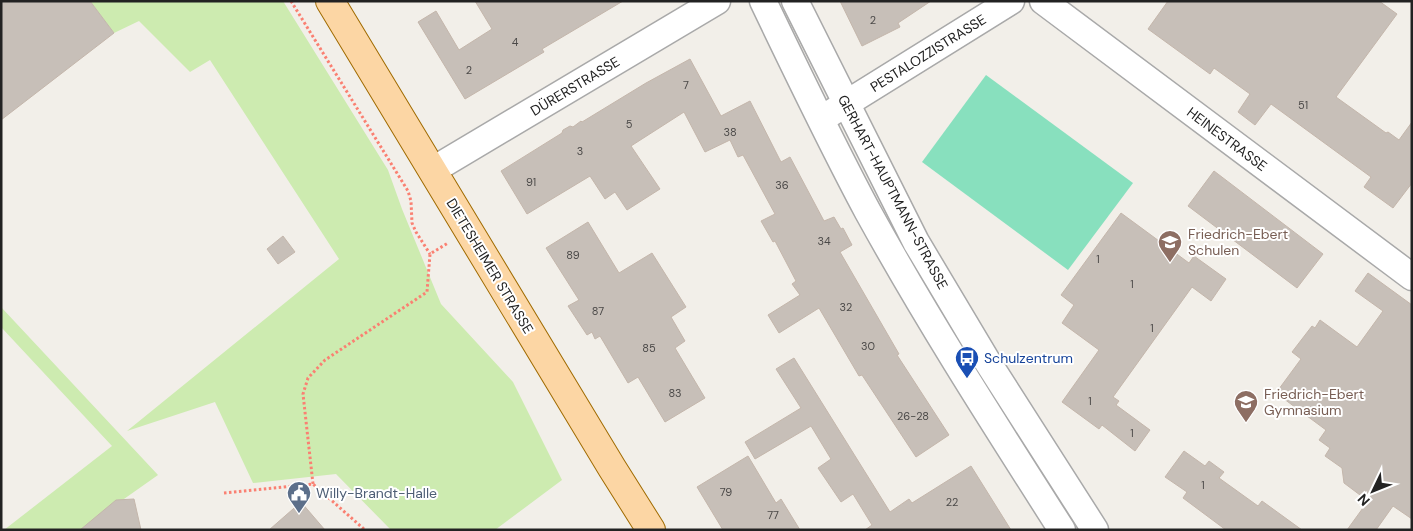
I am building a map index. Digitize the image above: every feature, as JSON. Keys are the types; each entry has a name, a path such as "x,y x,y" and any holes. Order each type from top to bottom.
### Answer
{"main road":[{"name":"DIETESHEIMER STRASSE","path":"330,1 433,170 468,232 651,530"}],"street":[{"name":"DÜRERSTRASSE","path":"433,170 717,1"},
{"name":"GERHART-HAUPTMANN-STRASSE","path":"764,1 820,120 868,212 963,374 1062,530"},
{"name":"GERHART-HAUPTMANN-STRASSE","path":"795,1 845,104 916,242 987,361 1096,530"},
{"name":"PESTALOZZISTRASSE","path":"820,120 1011,1"},
{"name":"HEINESTRASSE","path":"1043,1 1408,265"}],"path":[{"path":"291,1 408,191 411,201 412,223 430,254 427,292 325,360 308,378 303,394 313,484 365,530"},
{"path":"430,254 468,232"},
{"path":"224,493 313,484"}],"green space":[{"path":"90,1 283,1 388,170 441,304 513,382 562,480 495,530 391,530 336,474 253,483 215,402 127,431 339,259 210,60 190,72 139,21 114,33"},
{"path":"986,75 1133,183 1068,270 922,162"},
{"path":"1,307 158,475 80,530 4,530 112,446 1,327"}],"building":[{"path":"1,1 90,1 114,33 1,120"},
{"path":"475,1 623,1 542,49 544,52 465,99 418,22 436,11 459,50 492,29"},
{"path":"840,1 931,1 898,23 900,27 862,46"},
{"path":"1168,1 1379,1 1397,14 1336,97 1386,133 1388,132 1399,140 1412,122 1412,183 1393,208 1364,187 1371,177 1271,104 1255,125 1238,112 1250,94 1214,68 1210,74 1148,29"},
{"path":"690,59 721,116 750,101 781,162 790,157 824,221 834,217 841,229 843,228 852,245 840,252 899,354 897,355 949,435 916,457 862,375 859,376 819,308 779,333 768,315 800,295 792,284 796,281 775,241 773,242 761,221 775,214 743,155 738,157 730,140 705,152 684,112 631,146 660,189 627,210 615,192 605,199 590,176 527,214 501,171 562,133 563,130 582,122"},
{"path":"1214,171 1323,254 1297,288 1188,206"},
{"path":"1121,213 1189,263 1194,256 1226,279 1211,301 1192,287 1113,397 1119,401 1116,405 1150,430 1135,451 1102,425 1099,429 1062,402 1099,350 1062,323 1074,305 1061,295"},
{"path":"588,222 619,273 652,253 686,307 671,317 685,341 675,348 705,398 665,422 638,377 628,383 600,336 595,339 592,332 587,335 568,306 579,300 546,248"},
{"path":"283,236 295,252 278,264 267,249"},
{"path":"1368,273 1412,305 1412,519 1393,506 1376,530 1347,530 1368,501 1344,483 1342,468 1325,456 1330,448 1319,440 1326,430 1276,393 1301,359 1292,352 1312,326 1315,328 1320,320 1357,347 1383,311 1355,291"},
{"path":"794,358 890,512 909,499 912,503 971,466 1011,530 865,530 872,525 853,494 841,502 818,468 831,459 811,426 755,459 745,442 801,408 776,369"},
{"path":"1184,451 1205,466 1209,461 1224,472 1219,478 1258,506 1262,501 1302,530 1226,530 1183,498 1187,492 1165,477"},
{"path":"748,456 776,503 781,499 800,530 723,530 697,487"},
{"path":"134,499 141,530 80,530 116,500"},
{"name":"Willy-Brandt-Halle","path":"301,502 325,530 269,530"}],"place":[{"name":"Friedrich-Ebert Schulen","path":"1170,263"},
{"name":"Schulzentrum","path":"967,379"},
{"name":"Friedrich-Ebert Gymnasium","path":"1246,423"},
{"name":"Willy-Brandt-Halle","path":"299,514"}]}
